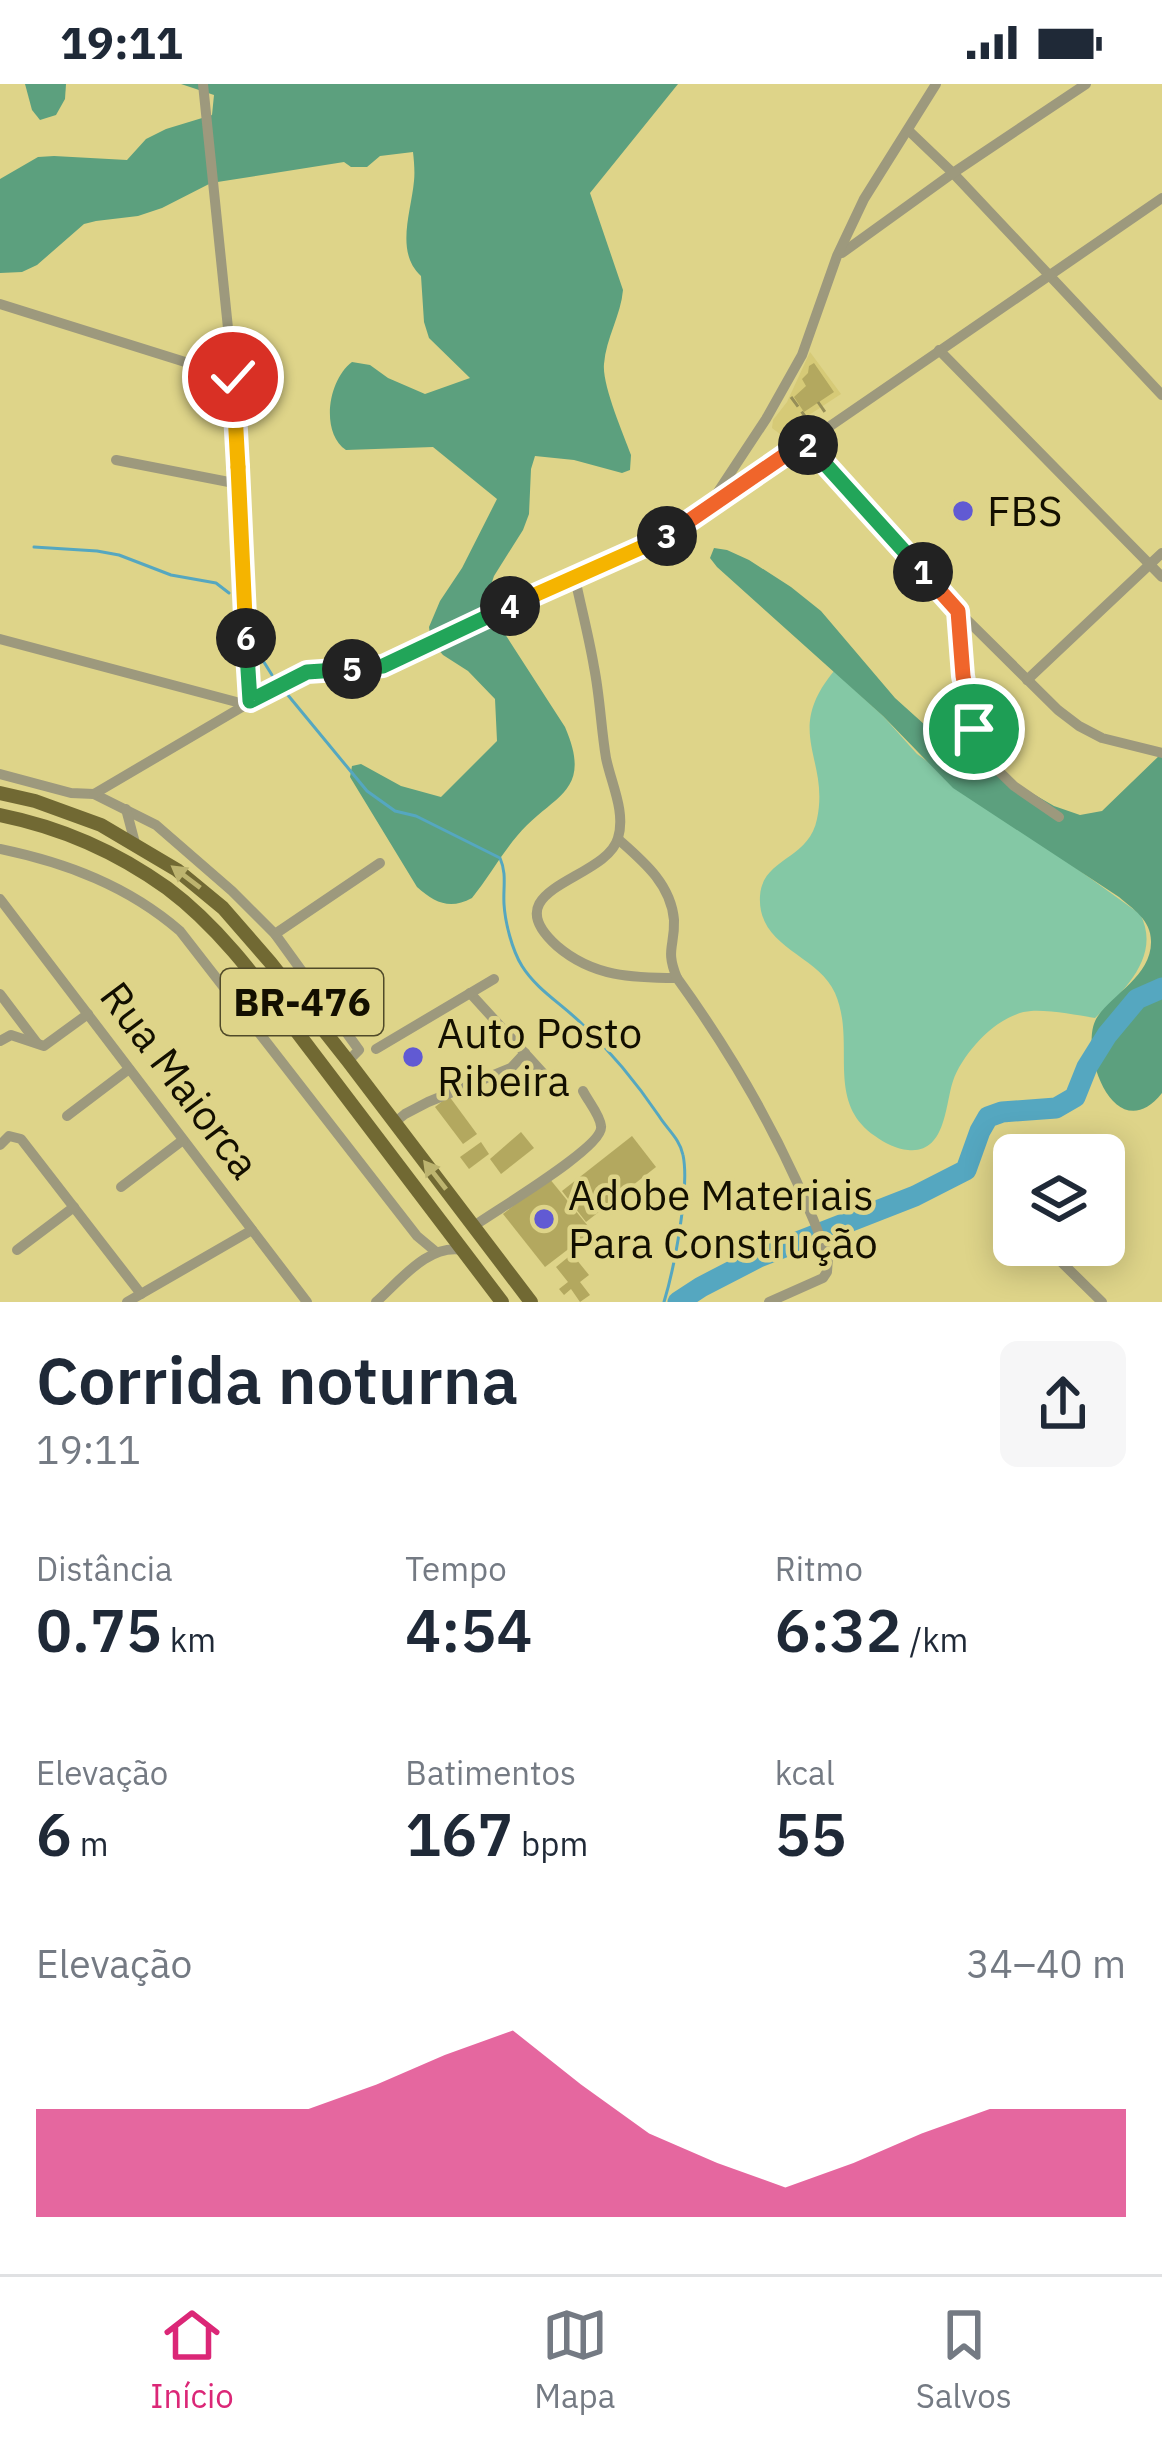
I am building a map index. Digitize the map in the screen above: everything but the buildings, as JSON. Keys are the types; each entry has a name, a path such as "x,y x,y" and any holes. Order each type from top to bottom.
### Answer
{"main road":[{"name":"BR-476","path":"0,793 73,814 135,843 224,908 348,1061 531,1302"},
{"name":"BR-476","path":"0,815 70,835 108,853 167,889 206,923 278,1008 502,1302"}],"street":[{"path":"203,84 233,377 247,703"},
{"path":"704,512 802,355 837,256 864,199 936,84"},
{"path":"837,256 1086,84"},
{"path":"908,130 1162,395"},
{"path":"94,794 307,672 383,666 654,543 1162,199"},
{"path":"0,304 233,377"},
{"path":"939,350 1162,577"},
{"path":"804,442 958,611 1069,718 1102,738 1162,753"},
{"path":"116,460 239,484"},
{"path":"1027,680 1162,553"},
{"path":"574,578 620,814 618,839 608,857 549,892 539,902 536,917 548,938 600,972 628,978 677,978"},
{"path":"958,611 963,676 980,753 1013,786 1059,817"},
{"path":"0,639 247,703"},
{"path":"0,774 71,793 94,794 156,825 275,934 359,1050 348,1061"},
{"path":"126,809 135,843"},
{"path":"618,839 663,885 674,923 669,958 677,978 702,1011 786,1154 822,1241 828,1264 823,1278 769,1302"},
{"path":"0,849 81,870 141,902 180,932 417,1236 435,1251"},
{"path":"275,934 380,862"},
{"name":"Rua Maiorca","path":"0,899 307,1302"},
{"path":"376,1049 494,979"},
{"path":"470,993 543,1073"},
{"path":"0,994 39,1046"},
{"path":"0,1041 11,1035 44,1046 88,1013"},
{"path":"394,1123 428,1102 511,1068 525,1053"},
{"path":"68,1116 129,1069"},
{"path":"474,1226 584,1153 601,1134 583,1091"},
{"path":"0,1145 9,1136 21,1139 141,1294"},
{"path":"121,1187 183,1140"},
{"path":"16,1250 74,1208"},
{"path":"128,1302 253,1230"},
{"path":"376,1302 435,1251 463,1250"},
{"path":"1065,1266 1102,1302"}],"path":[{"path":"793,393 791,398 818,433"},
{"path":"818,402 833,424"}],"shaded area":[{"path":"810,352 841,394 780,434 772,428 773,420 787,402"}],"green space":[{"path":"25,84 66,84 65,99 56,115 40,120"},
{"path":"181,84 678,84 590,193 623,290 604,373 631,455 630,470 622,473 535,456 529,514 494,576 485,603 565,727 573,749 572,780 517,836 472,898 464,902 443,903 417,887 350,777 352,766 361,764 401,786 441,797 497,741 495,699 468,671 443,655 431,641 429,627 497,499 433,447 346,450 330,419 337,381 352,362 370,365 425,394 470,378 429,338 424,322 421,276 407,244 413,152 380,156 367,167 344,162 211,183 138,216 84,224 37,265 22,272 0,273 0,179 38,157 127,160 146,139 212,115 214,95"},
{"path":"714,548 749,560 821,611 895,698 945,743 1054,806 1080,815 1102,811 1162,753 1162,1093 1145,1108 1129,1110 1115,1103 1104,1088 1096,1069 1092,1030 1098,1016 1145,964 1151,941 1145,921 1119,897 953,788 883,716 717,567 710,558"},
{"path":"834,671 917,754 1140,914 1146,929 1137,972 1095,1018 1031,1011 1007,1019 984,1036 958,1070 937,1136 921,1149 891,1145 860,1122 846,1089 841,1012 835,993 816,969 778,939 762,913 763,883 805,843 817,819 818,779 810,729 819,693"}],"waterway":[{"path":"34,547 119,555 171,575 216,583 229,593"},
{"path":"262,659 272,675"},
{"path":"287,694 367,791 395,811 416,816 500,858 507,927 522,966 613,1056 676,1139 685,1169 683,1207 664,1302"},
{"path":"678,1302 759,1257 915,1196 966,1170 988,1117 1056,1108 1075,1097 1107,1035 1137,999 1162,988"}],"place":[{"name":"FBS","path":"963,511"},
{"name":"Auto Posto Ribeira","path":"413,1057"},
{"name":"Adobe Materiais Para Construção","path":"544,1219"}],"route":[{"path":"233,377 250,701 298,674 383,666 654,543 804,442 958,611 958,642 974,729"}]}
